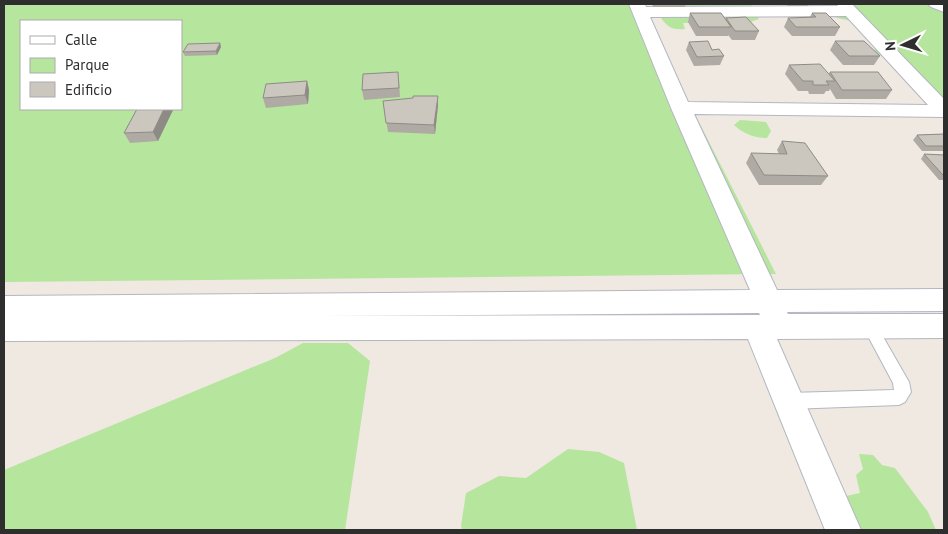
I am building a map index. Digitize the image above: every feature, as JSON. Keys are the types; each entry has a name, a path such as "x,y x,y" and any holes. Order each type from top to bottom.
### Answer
{"street":[{"path":"936,4 944,7"},
{"path":"843,530 789,401 769,318 639,8 848,7 944,110"},
{"path":"681,108 944,110"},
{"path":"4,328 769,318 944,300"},
{"path":"4,307 769,318 870,326 944,326"}],"lane":[{"path":"789,401 899,397 903,392 901,382 870,326"}],"green space":[{"path":"4,4 639,4 776,274 4,282"},
{"path":"677,4 750,4 752,5 750,8 759,19 747,23 683,23 685,29 674,29 661,18 664,11"},
{"path":"842,4 926,4 933,5 944,13 944,98 925,97 914,91 915,86 891,62 875,52 873,38 861,23 837,18 834,14 849,11"},
{"path":"740,120 766,122 771,131 767,138 749,135 734,125"},
{"path":"303,343 348,343 370,361 345,530 4,530 4,470 275,358"},
{"path":"568,449 599,452 624,463 637,530 462,530 466,493 499,476 526,478"},
{"path":"859,454 873,455 882,465 895,468 928,512 936,530 849,530 841,511 846,496 860,493 856,475 863,469"}],"building":[{"path":"690,13 721,13 731,27 699,27"},
{"path":"812,13 826,13 840,27 796,27 788,18 816,17"},
{"path":"746,17 759,31 735,31 726,18"},
{"path":"708,41 712,50 719,49 724,56 697,57 689,42"},
{"path":"835,41 864,41 880,56 849,56"},
{"path":"220,43 216,51 183,52 188,44"},
{"path":"820,64 835,81 826,81 829,85 813,85 813,81 803,81 789,65"},
{"path":"398,72 399,88 362,90 363,74"},
{"path":"830,72 878,72 892,90 842,90"},
{"path":"307,81 305,95 263,98 266,84"},
{"path":"413,96 438,96 434,125 386,123 383,101 413,98"},
{"path":"136,110 164,110 153,132 124,133"},
{"path":"944,134 944,146 926,146 917,135"},
{"path":"782,141 805,143 828,176 764,175 751,153 787,154"},
{"path":"924,154 944,155 944,175 943,175"}]}
